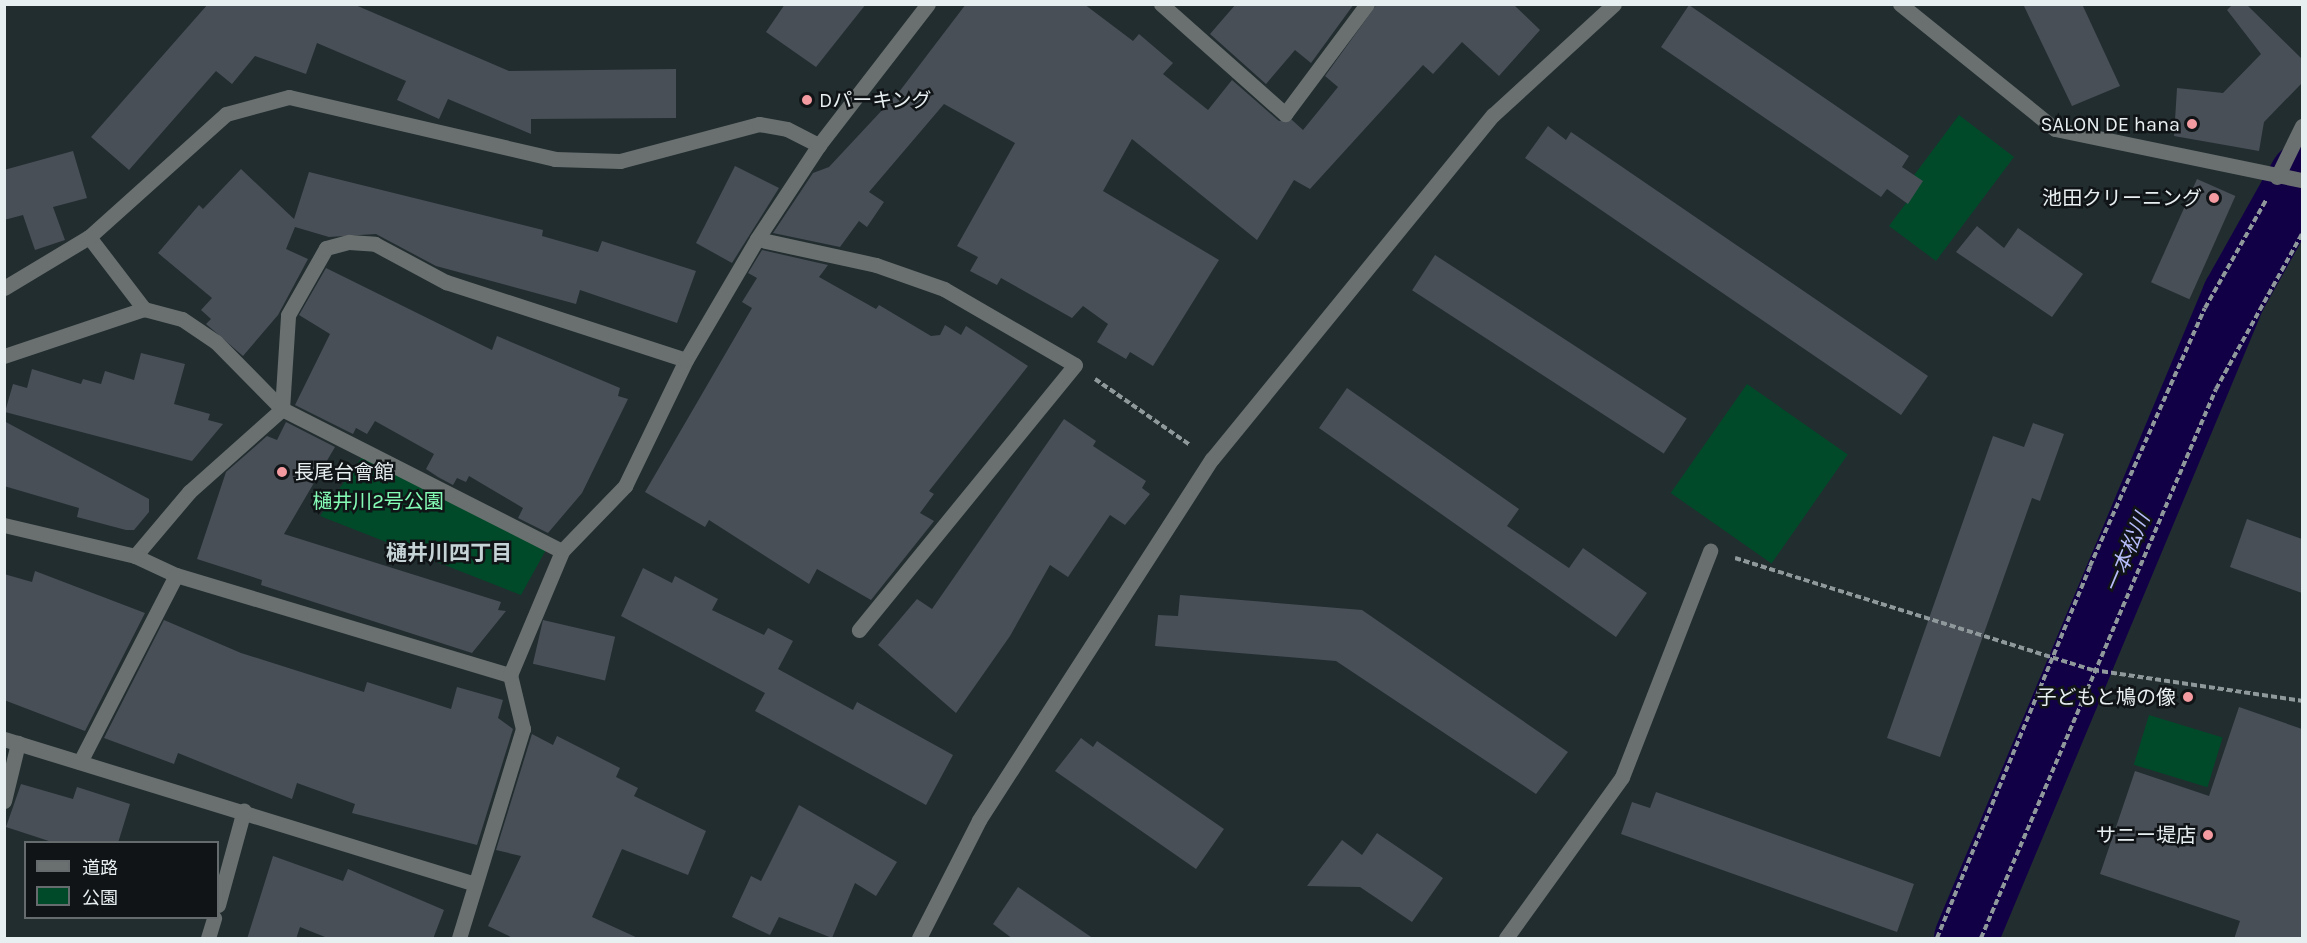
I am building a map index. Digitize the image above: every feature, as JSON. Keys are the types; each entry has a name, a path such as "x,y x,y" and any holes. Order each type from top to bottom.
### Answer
{"street":[{"path":"459,939 472,884 507,798 523,729 510,675 562,551 625,486 686,360 758,239 819,145 928,4"},
{"path":"1161,4 1285,114 1367,4"},
{"path":"919,939 980,820 1212,459 1493,115 1614,4"},
{"path":"1900,4 2055,129 2277,177 2302,180"},
{"path":"4,288 89,237 226,114 289,97 555,159 620,161 759,124 787,129 819,145"},
{"path":"2277,177 2302,126"},
{"path":"89,237 144,309"},
{"path":"758,239 876,265 944,289 1075,366 859,630"},
{"path":"135,556 189,492 282,409 288,315 326,248 349,242 375,244 446,282 686,360"},
{"path":"4,356 144,309 182,319 216,342 282,409 562,551"},
{"path":"4,525 135,556 176,575 510,675"},
{"path":"1506,939 1623,777 1710,551"},
{"path":"80,762 176,575"},
{"path":"4,801 11,741 244,810 472,884"},
{"path":"219,900 244,810"},
{"path":"208,939 214,919"}],"path":[{"path":"1937,939 2053,656 2205,308 2277,177"},
{"path":"1981,939 2093,670 2216,388 2302,234"},
{"path":"1075,366 1212,459"},
{"path":"1710,551 2093,670 2302,701"}],"green space":[{"path":"1959,115 2014,157 1936,261 1889,226 1915,191 1909,182"},
{"path":"1747,384 1848,455 1771,563 1671,493"},
{"name":"樋井川2号公園","path":"364,454 547,548 521,595 320,516"},
{"path":"2149,715 2223,738 2207,787 2134,765"}],"building":[{"path":"208,4 353,4 509,71 676,69 676,118 531,119 531,134 448,99 439,119 397,100 406,81 317,43 306,74 255,56 232,84 216,71 129,170 91,137"},
{"path":"785,4 866,4 816,67 766,32"},
{"path":"966,4 1084,4 1133,41 1139,34 1173,63 1163,74 1208,110 1232,80 1279,121 1292,120 1303,130 1338,87 1325,76 1377,4 1513,4 1540,30 1499,76 1462,42 1433,74 1423,65 1310,189 1294,180 1257,240 1132,139 1103,191 1219,260 1153,366 1130,352 1126,359 1097,342 1108,324 1083,306 1072,318 1001,278 997,285 970,271 978,257 957,246 1015,143 944,104 869,192 884,202 867,227 859,221 840,247 773,233 813,173 829,167 899,92"},
{"path":"1236,4 1354,4 1311,63 1295,50 1266,84 1210,34"},
{"path":"2023,4 2082,4 2120,86 2072,106"},
{"path":"2233,4 2246,4 2302,59 2302,83 2264,122 2259,151 2174,136 2177,88 2223,93 2261,54 2227,10"},
{"path":"1689,5 1909,156 1902,167 1923,181 1908,204 1887,189 1881,197 1661,47"},
{"path":"1548,126 1566,140 1571,132 1928,376 1901,415 1525,158"},
{"path":"73,151 87,198 53,207 65,240 35,250 23,215 4,220 4,170"},
{"path":"735,166 779,188 732,263 696,243"},
{"path":"241,169 294,219 309,172 543,230 542,236 598,252 602,241 696,271 677,323 580,290 576,304 436,266 376,234 329,237 295,227 286,249 308,259 278,315 243,356 206,324 211,319 201,310 212,298 158,253 199,205 203,209"},
{"path":"2197,179 2235,196 2189,299 2151,282"},
{"path":"1977,226 2004,248 2018,228 2083,274 2052,317 1956,252"},
{"path":"762,250 828,265 819,277 876,309 879,305 931,336 940,335 945,325 961,335 966,326 1028,366 929,491 934,494 920,513 934,521 871,600 817,569 809,584 709,520 705,527 645,492 752,308 742,302 757,278 748,273"},
{"path":"1435,255 1687,418 1664,454 1412,290"},
{"path":"326,268 492,350 497,336 620,388 618,396 628,399 582,493 548,533 518,518 523,508 469,476 466,482 457,478 453,485 438,477 426,469 434,454 375,421 367,434 356,428 353,434 295,405 330,334 299,315"},
{"path":"141,353 185,364 174,404 210,414 208,420 223,424 192,461 5,412 13,384 27,388 32,369 81,384 83,379 101,384 105,371 134,380"},
{"path":"1347,388 1519,509 1507,526 1569,568 1583,548 1647,593 1616,637 1319,428"},
{"path":"1064,419 1096,441 1093,446 1146,481 1142,488 1150,494 1125,525 1110,515 1068,577 1050,565 1010,636 956,713 878,645 917,599 932,609"},
{"path":"4,421 149,499 149,512 134,530 126,530 77,517 79,508 4,486"},
{"path":"286,422 335,447 284,534 501,602 498,610 506,611 472,653 261,585 262,580 197,559 226,472 267,436 277,440"},
{"path":"2033,423 2064,434 2040,501 2032,498 1940,757 1887,738 1993,436 2024,447"},
{"path":"2247,519 2302,539 2302,593 2230,567"},
{"path":"643,568 672,583 675,576 718,599 712,610 764,635 768,628 793,641 778,669 853,710 857,702 953,755 926,805 755,711 765,693 621,616"},
{"path":"35,571 145,613 85,731 4,700 4,574 32,582"},
{"path":"1180,595 1362,610 1568,752 1536,794 1336,661 1155,646 1158,615 1178,616"},
{"path":"164,620 241,653 364,692 367,682 451,709 457,687 503,700 498,718 513,729 477,845 352,813 355,804 297,783 292,799 178,753 174,764 104,738"},
{"path":"543,620 615,637 605,680 533,664"},
{"name":"サニー堤店","path":"2239,707 2302,729 2302,939 2234,939 2240,921 2100,874 2135,771 2209,796"},
{"path":"532,734 553,745 557,736 620,768 616,777 638,788 634,796 706,831 688,875 622,849 592,917 640,939 515,939 488,926 521,856 496,850"},
{"path":"1081,738 1093,747 1097,741 1224,829 1196,869 1055,771"},
{"path":"21,784 73,799 77,787 130,804 119,841 49,841 6,827"},
{"path":"1656,792 1914,884 1897,932 1621,834 1632,802 1650,808"},
{"path":"799,805 897,862 876,896 855,883 832,938 779,917 770,935 732,917 751,876 761,881"},
{"path":"1377,833 1443,878 1412,922 1360,887 1307,886 1342,840 1362,855"},
{"path":"273,856 343,881 348,869 444,910 433,939 330,939 300,927 296,939 247,939"},
{"path":"1018,887 1094,939 1013,939 993,924"}],"waterway":[{"name":"一本松川","path":"1966,938 2234,296 2302,175"}],"place":[{"name":"Dパーキング","path":"807,100"},
{"name":"SALON DE hana","path":"2192,124"},
{"name":"池田クリーニング","path":"2214,198"},
{"name":"長尾台會館","path":"282,472"},
{"name":"子どもと鳩の像","path":"2188,697"},
{"name":"サニー堤店","path":"2208,835"}],"district":[{"name":"樋井川四丁目","path":"449,553"}]}
